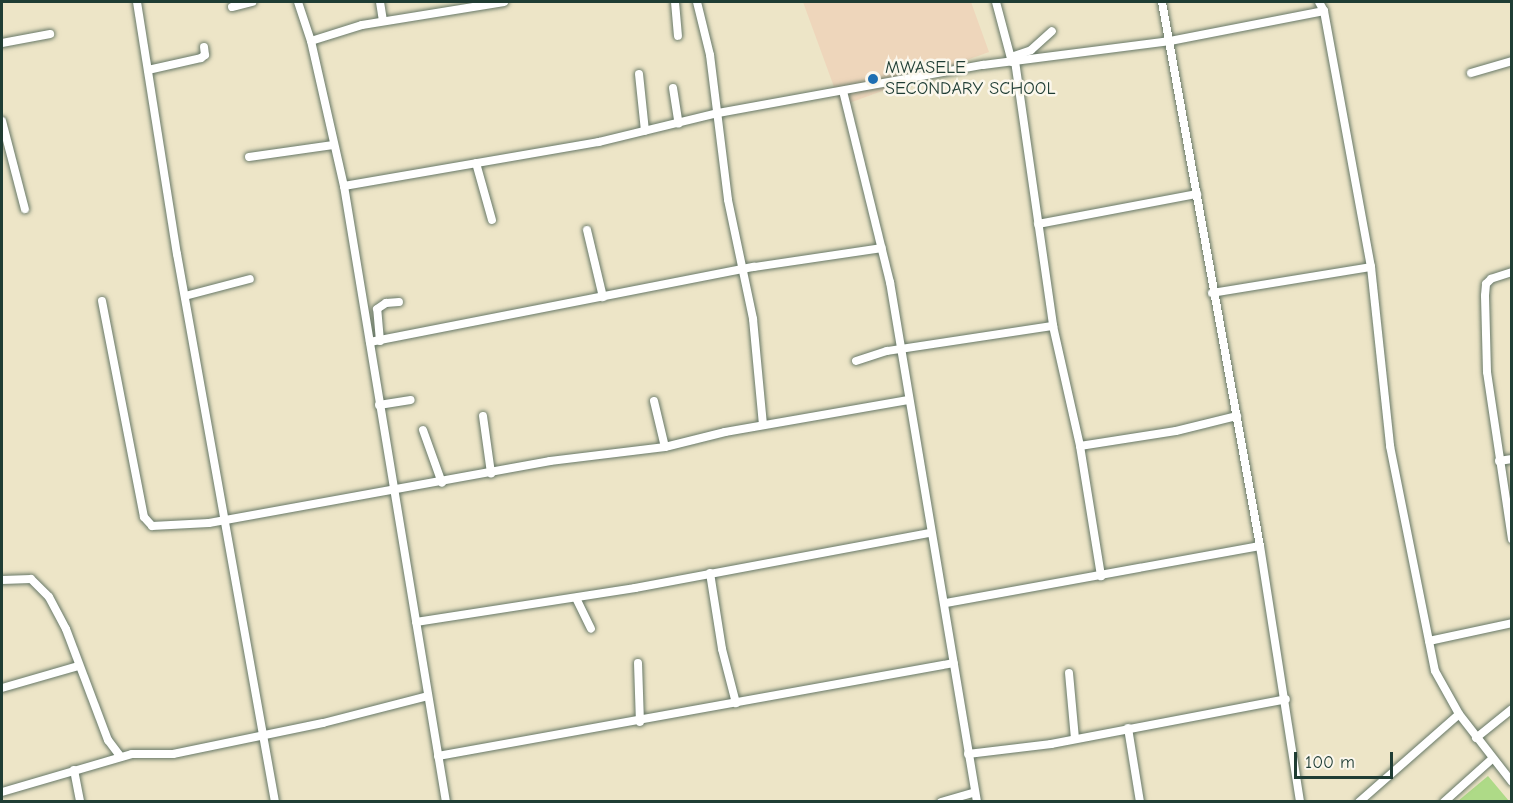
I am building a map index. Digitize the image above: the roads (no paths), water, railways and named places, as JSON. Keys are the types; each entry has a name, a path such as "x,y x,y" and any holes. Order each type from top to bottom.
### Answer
{"street":[{"path":"137,2 185,296 266,734 275,801"},
{"path":"232,8 252,2"},
{"path":"298,2 311,41 333,146 344,186 446,801"},
{"path":"380,2 384,21"},
{"path":"311,41 384,21 504,2"},
{"path":"675,2 678,36"},
{"path":"697,2 718,113 728,200 753,319 764,425"},
{"path":"996,2 1013,60 1053,326 1080,446 1101,576"},
{"path":"1162,2 1197,194 1212,293 1260,546 1286,699 1300,801"},
{"path":"1319,2 1324,11 1371,267 1390,446 1439,682 1476,738 1512,782"},
{"path":"344,186 645,131 718,113 1013,60 1170,41 1324,11"},
{"path":"1013,60 1031,50 1052,31"},
{"path":"2,43 50,34"},
{"path":"148,70 201,58 205,55 204,47"},
{"path":"1471,73 1512,61"},
{"path":"639,74 645,131"},
{"path":"673,88 679,124"},
{"path":"843,91 882,248 930,533 946,603 976,797 941,801"},
{"path":"2,121 25,208"},
{"path":"249,157 333,146"},
{"path":"477,163 492,220"},
{"path":"1038,224 1197,194"},
{"path":"587,230 603,297"},
{"path":"370,342 742,270 882,248"},
{"path":"1212,293 1371,267"},
{"path":"1512,272 1491,279 1486,284 1485,297 1487,372 1512,539"},
{"path":"185,296 250,279"},
{"path":"102,301 146,523 176,526 226,519 442,483 613,451 665,447 764,425 908,400"},
{"path":"380,340 377,309 386,303 399,302"},
{"path":"856,362 901,350 1053,326"},
{"path":"379,405 411,400"},
{"path":"654,400 665,447"},
{"path":"483,416 491,473"},
{"path":"1080,446 1176,431 1237,416"},
{"path":"423,430 442,483"},
{"path":"1499,461 1512,459"},
{"path":"416,622 576,598 930,533"},
{"path":"946,603 1260,546"},
{"path":"710,573 722,649 736,703"},
{"path":"2,579 25,577 41,587 58,612 108,740 121,757"},
{"path":"576,598 591,629"},
{"path":"1429,641 1512,623"},
{"path":"638,663 640,722"},
{"path":"438,756 640,722 954,663"},
{"path":"2,688 78,666"},
{"path":"1069,673 1075,739"},
{"path":"2,792 121,757 173,754 428,696"},
{"path":"968,754 1075,739 1286,699"},
{"path":"1476,738 1512,709"},
{"path":"1359,801 1459,714"},
{"path":"1128,728 1140,801"},
{"path":"1444,801 1492,759"},
{"path":"74,770 80,801"}],"place":[{"name":"MWASELE SECONDARY SCHOOL","path":"873,79"}]}
